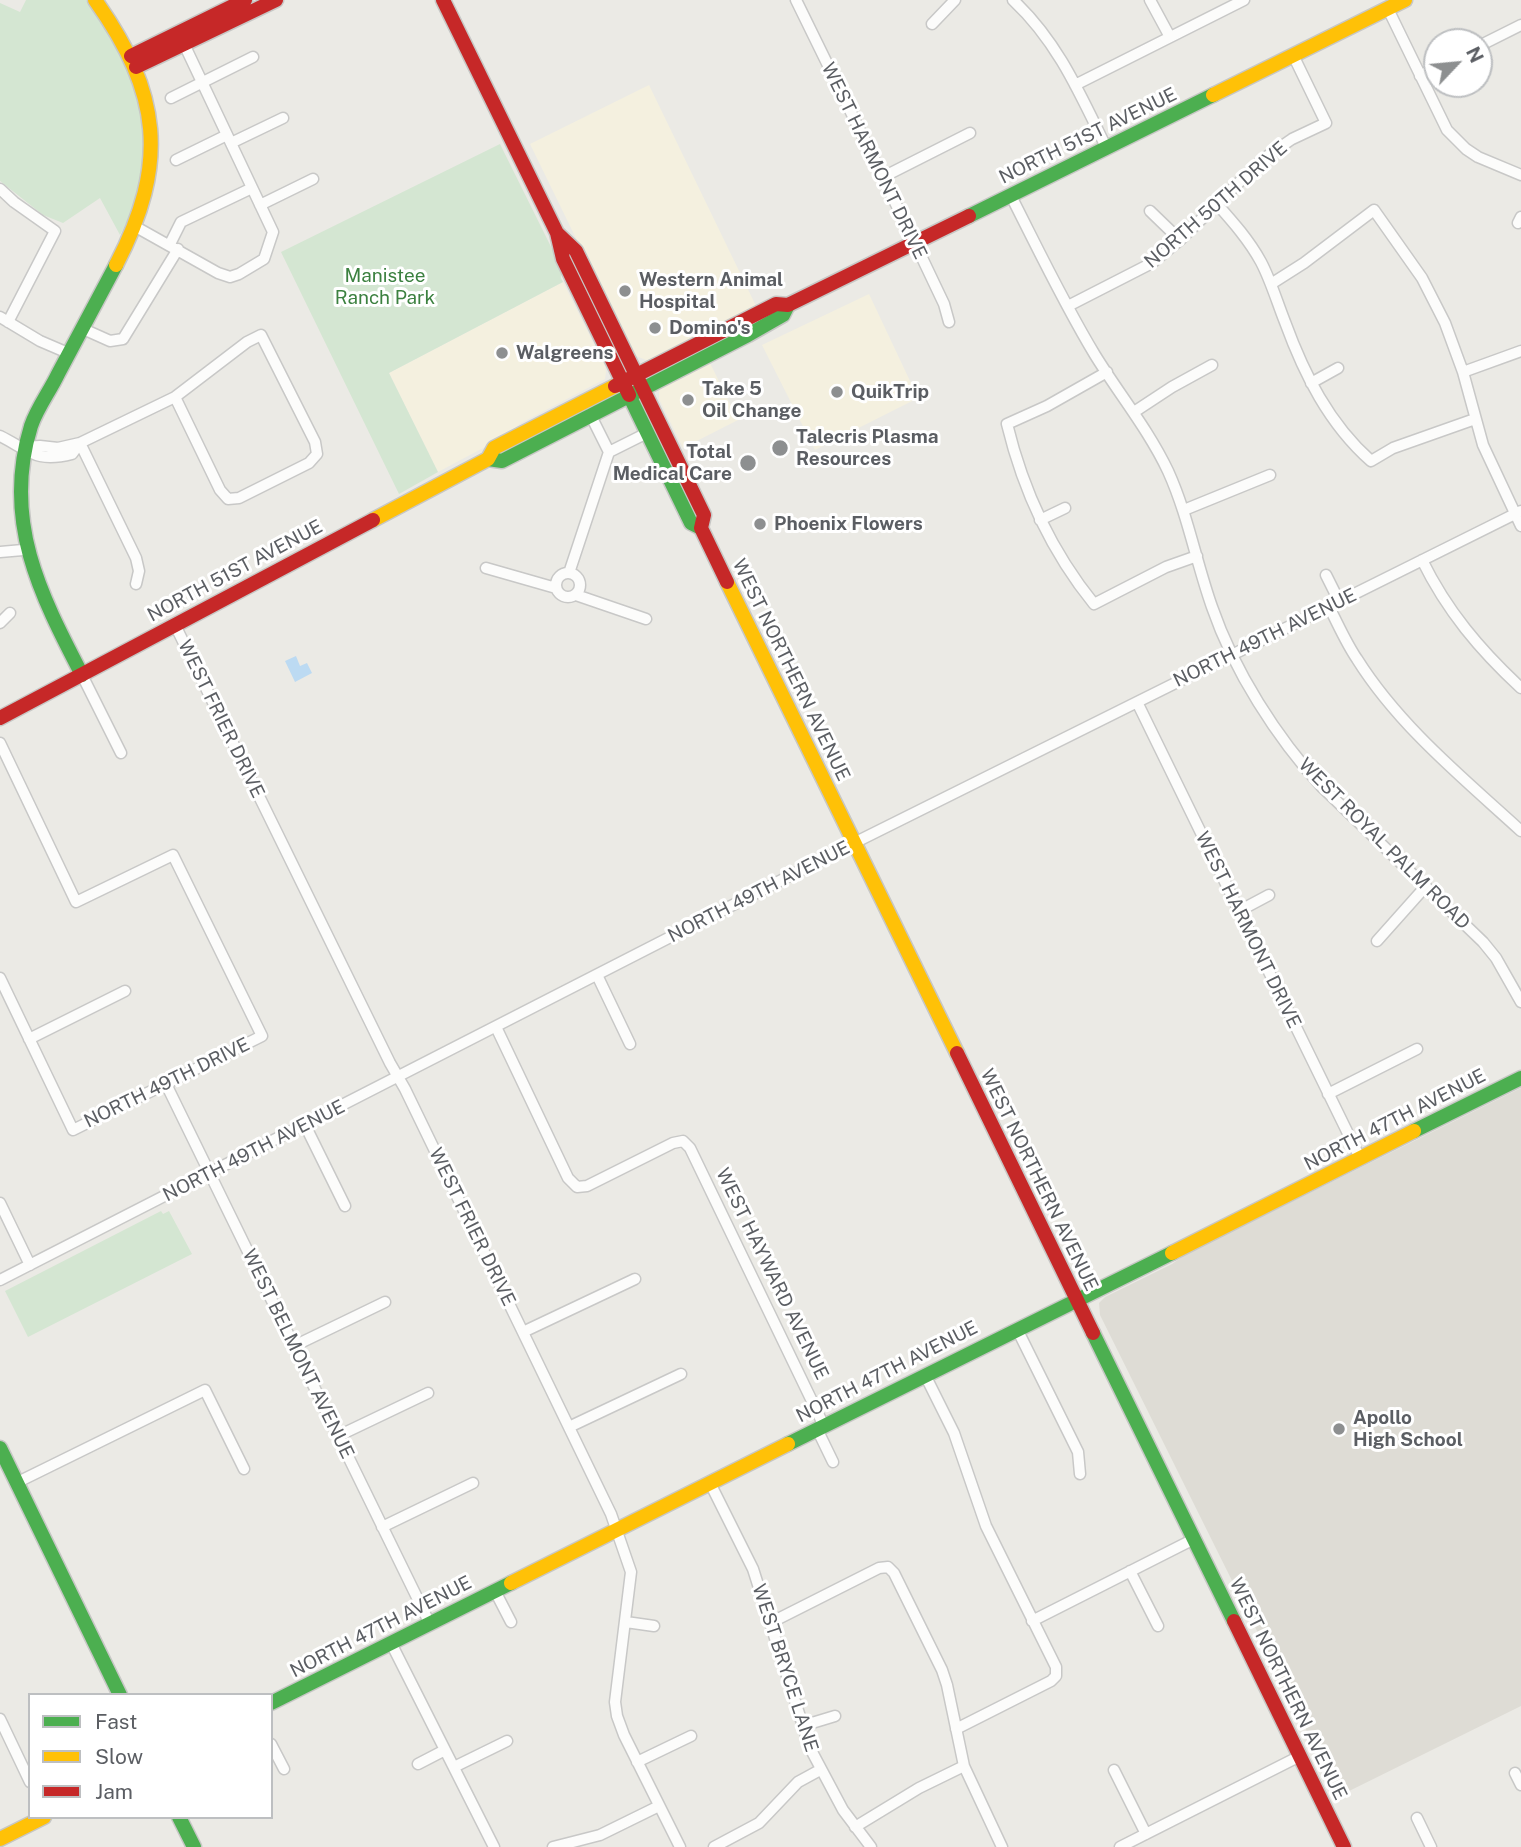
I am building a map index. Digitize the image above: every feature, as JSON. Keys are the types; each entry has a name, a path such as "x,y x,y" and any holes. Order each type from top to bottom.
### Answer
{"main road":[{"path":"82,675 36,587 23,550 18,504 23,447 40,407 136,227 150,182 152,145 149,108 133,61 95,0"},
{"path":"133,61 245,0"},
{"path":"133,61 184,44 229,9 276,0"},
{"name":"WEST NORTHERN AVENUE","path":"443,0 557,233 563,259 625,388 691,523 701,528 1344,1847"},
{"name":"NORTH 51ST AVENUE","path":"0,718 488,459 495,448 783,315 788,305 1405,0"},
{"name":"WEST NORTHERN AVENUE","path":"557,233 576,251 704,515 701,528"},
{"name":"NORTH 51ST AVENUE","path":"488,459 502,461 590,414 625,388"},
{"name":"NORTH 47TH AVENUE","path":"273,1702 1521,1078"},
{"path":"0,1448 119,1693"},
{"path":"0,1839 40,1819"},
{"path":"180,1819 194,1847"}],"street":[{"name":"WEST HARMONT DRIVE","path":"796,0 944,304 949,322"},
{"path":"932,24 955,0"},
{"path":"1013,0 1045,33 1107,149"},
{"path":"1150,0 1170,37"},
{"path":"1075,85 1244,0"},
{"path":"1388,9 1439,116 1457,141 1478,158 1521,174"},
{"path":"1493,39 1521,25"},
{"path":"136,227 218,273 230,277 264,260 273,232 184,44"},
{"name":"NORTH 50TH DRIVE","path":"1068,306 1152,263 1180,240 1250,170 1277,149 1326,123 1293,55"},
{"path":"171,98 253,57"},
{"path":"176,160 283,118"},
{"path":"883,177 970,133"},
{"path":"260,205 313,179"},
{"path":"81,328 110,341 123,339 174,247 181,222 252,187"},
{"path":"0,189 55,231 4,320 40,341 68,353"},
{"name":"WEST ROYAL PALM ROAD","path":"1011,196 1068,306 1157,449 1184,510 1212,609 1264,710 1302,765 1349,815 1483,942 1496,958 1521,1002"},
{"path":"1216,203 1251,244 1271,284 1311,383 1336,423 1371,461 1393,448 1475,419"},
{"path":"1271,284 1304,263 1374,210 1408,256 1445,323 1463,372 1483,445 1518,513 1521,526"},
{"path":"1150,211 1180,240"},
{"path":"0,436 35,456 51,458 72,454 80,443 175,397 247,342 261,335 315,442 317,454 309,463 239,498 228,499 220,490 175,397"},
{"path":"1463,372 1521,351"},
{"path":"1134,412 1212,365"},
{"path":"1311,383 1338,368"},
{"path":"1107,372 1047,406 1007,424 1022,476 1040,520 1072,575 1094,604 1166,567 1197,556"},
{"path":"569,573 609,452 590,414"},
{"path":"609,452 647,433"},
{"path":"80,443 135,558 139,571 136,583"},
{"path":"1184,510 1270,475"},
{"path":"1040,520 1065,508"},
{"name":"NORTH 49TH AVENUE","path":"0,1280 854,843 1518,513"},
{"path":"0,552 23,550"},
{"path":"1422,560 1457,621 1473,641 1521,688"},
{"path":"486,568 556,588 564,597 576,595 646,619"},
{"path":"556,588 558,577 569,573 576,576 580,584 576,595"},
{"path":"1326,575 1334,604 1357,661 1388,702 1442,759 1521,831"},
{"path":"0,623 10,613"},
{"name":"WEST FRIER DRIVE","path":"175,625 611,1514 631,1572 615,1702 617,1716 680,1847"},
{"path":"82,675 121,753"},
{"name":"WEST HARMONT DRIVE","path":"1137,702 1360,1158"},
{"name":"NORTH 49TH DRIVE","path":"0,743 76,902 173,855 262,1036 73,1130 29,1040"},
{"path":"1377,941 1426,886"},
{"path":"1239,911 1269,895"},
{"path":"597,975 631,1044"},
{"path":"0,978 29,1040 125,991"},
{"name":"WEST HAYWARD AVENUE","path":"496,1027 568,1178 577,1187 587,1186 673,1143 683,1141 690,1148 821,1427 833,1462"},
{"path":"1328,1094 1417,1049"},
{"name":"WEST BELMONT AVENUE","path":"166,1084 430,1624"},
{"path":"305,1125 345,1206"},
{"path":"0,1203 30,1265"},
{"path":"523,1332 635,1279"},
{"path":"294,1346 385,1302"},
{"path":"1017,1329 1078,1452 1080,1474"},
{"path":"569,1427 681,1374"},
{"path":"925,1375 954,1433 978,1508 1056,1667 1056,1676 956,1729"},
{"path":"18,1482 205,1390 244,1469"},
{"path":"338,1436 428,1393"},
{"path":"382,1527 473,1483"},
{"name":"WEST BRYCE LANE","path":"710,1483 749,1559 802,1726 820,1770 855,1827 871,1847"},
{"path":"1032,1621 1194,1539"},
{"path":"770,1623 879,1568 888,1567 894,1573 942,1670 964,1766 1002,1847"},
{"path":"1130,1571 1158,1626"},
{"path":"495,1591 510,1622"},
{"path":"626,1622 654,1626"},
{"path":"391,1643 494,1847"},
{"path":"802,1726 835,1716"},
{"path":"0,1719 28,1778"},
{"path":"637,1762 691,1736"},
{"path":"454,1767 507,1741"},
{"path":"273,1748 285,1769"},
{"path":"418,1763 445,1751"},
{"path":"1119,1847 1300,1756"},
{"path":"855,1827 919,1788 964,1766"},
{"path":"714,1847 760,1823 797,1782 820,1770"},
{"path":"1114,1770 1146,1833"},
{"path":"1515,1773 1521,1785"},
{"path":"553,1847 600,1835 659,1806"},
{"path":"1416,1818 1431,1847"}],"shaded area":[{"path":"649,85 757,308 654,359 646,360 636,356 630,349 530,144"},
{"path":"563,282 605,366 605,379 521,423 502,438 438,472 389,373"},
{"path":"869,294 918,398 815,450 762,345"},
{"path":"709,361 738,420 683,448 659,399 659,391 661,387"},
{"name":"Apollo High School","path":"1521,1088 1521,1706 1339,1796 1100,1315 1099,1303 1105,1297 1172,1264 1186,1254"}],"green space":[{"path":"26,0 86,0 102,22 128,71 144,124 146,152 143,179 135,206 120,235 100,198 63,223 43,215 0,181 0,3 20,12"},
{"name":"Manistee Ranch Park","path":"500,144 562,269 563,282 389,373 438,472 399,494 281,252"},
{"path":"161,1211 163,1214 169,1211 192,1254 28,1337 5,1291"}],"water":[{"path":"296,656 300,666 307,663 312,673 295,682 285,661"}],"traffic: fast":[{"path":"969,216 1213,95"},
{"path":"82,675 52,615 30,555 23,525 23,460 37,413 116,265"},
{"path":"488,459 502,461 748,335 783,315 788,305"},
{"path":"629,395 691,523 701,528"},
{"path":"1414,1131 1521,1078"},
{"path":"788,1444 1172,1253"},
{"path":"1093,1333 1234,1621"},
{"path":"0,1448 119,1693"},
{"path":"273,1702 511,1583"},
{"path":"180,1819 194,1847"}],"traffic: slow":[{"path":"95,0 134,66 145,98 150,129 150,161 144,194 133,228 116,265"},
{"path":"1213,95 1405,0"},
{"path":"373,520 488,459 494,448 615,386"},
{"path":"727,582 957,1053"},
{"path":"1172,1253 1414,1131"},
{"path":"511,1583 788,1444"},
{"path":"0,1839 40,1819"}],"traffic: jam":[{"path":"131,56 245,0"},
{"path":"136,67 276,0"},
{"path":"443,0 557,233 563,259 629,395"},
{"path":"615,386 776,304 788,305 969,216"},
{"path":"557,233 576,251 704,515 701,528 727,582"},
{"path":"0,718 373,520"},
{"path":"957,1053 1093,1333"},
{"path":"1234,1621 1344,1847"}],"place":[{"name":"Western Animal Hospital","path":"625,291"},
{"name":"Domino's","path":"655,328"},
{"name":"Walgreens","path":"502,353"},
{"name":"QuikTrip","path":"837,392"},
{"name":"Take 5 Oil Change","path":"688,400"},
{"name":"Talecris Plasma Resources","path":"780,448"},
{"name":"Total Medical Care","path":"748,463"},
{"name":"Phoenix Flowers","path":"760,524"},
{"name":"Apollo High School","path":"1339,1429"}]}
